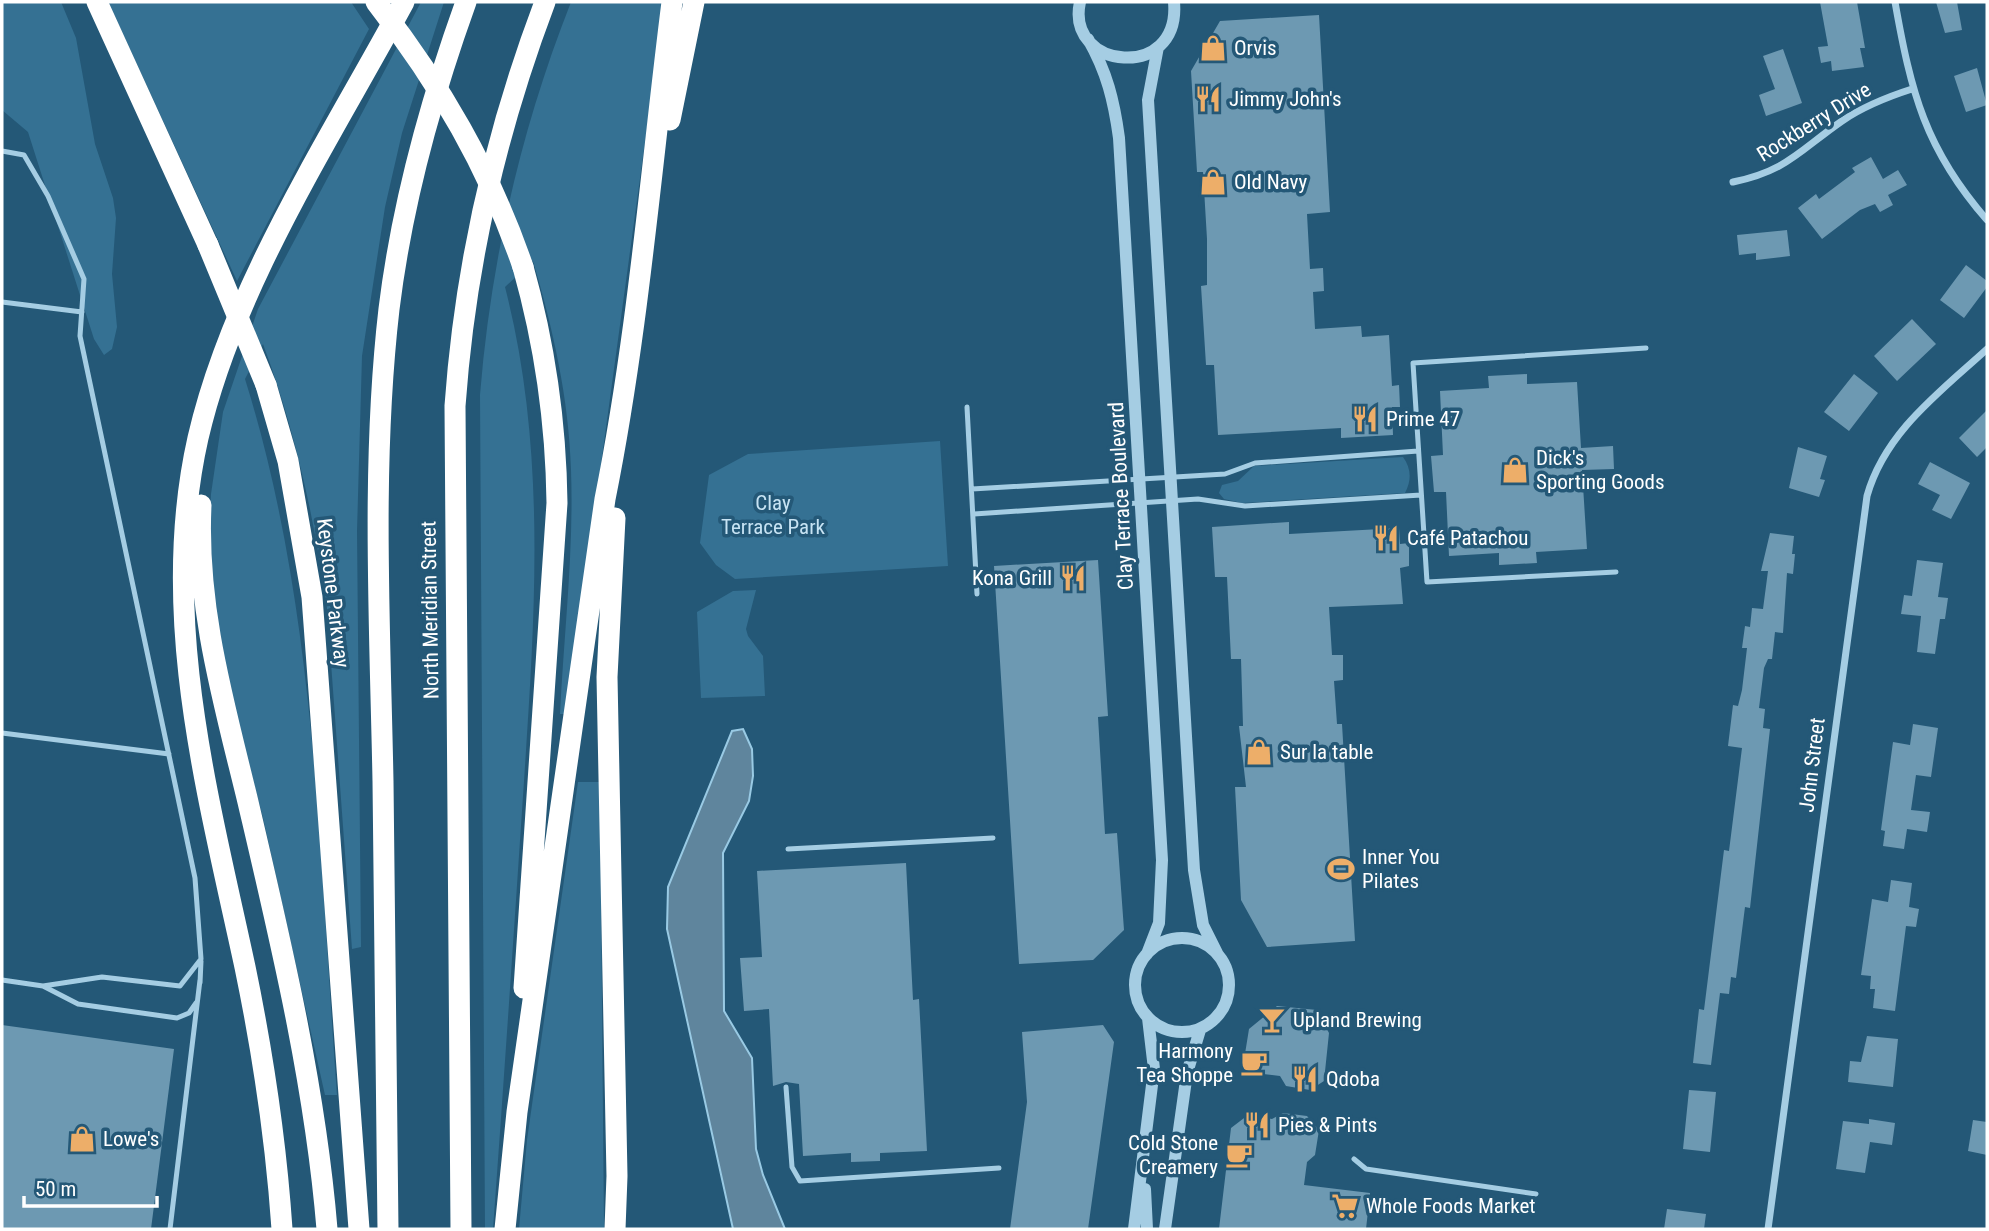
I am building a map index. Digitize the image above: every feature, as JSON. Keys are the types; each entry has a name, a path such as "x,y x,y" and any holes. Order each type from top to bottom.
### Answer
{"highway":[{"name":"Keystone Parkway","path":"97,2 208,245 266,385 288,461 312,597 359,1229"},
{"path":"376,2 436,82 461,124 494,190 523,267 548,377 556,448 557,503 517,1112 505,1229"},
{"path":"282,1229 263,1067 220,858 192,699 184,633 184,551 192,469 209,399 255,280 404,2"},
{"path":"388,1229 380,483 383,375 394,278 412,181 435,94 466,2"},
{"name":"North Meridian Street","path":"461,1229 455,406 468,278 487,183 523,59 545,2"},
{"path":"517,1112 605,499 621,419 652,194 672,2"},
{"path":"652,194 681,74 694,2"},
{"path":"231,337 206,450 201,495 203,600 209,642 292,995 307,1077 327,1229"},
{"path":"615,1229 617,1176 607,677 621,419"}],"street":[{"name":"Clay Terrace Boulevard","path":"1080,2 1080,20 1088,40 1105,68 1115,101 1163,898 1159,923 1147,954"},
{"path":"1174,2 1173,24 1158,47 1148,100 1196,896 1203,925 1217,953 1229,979 1228,1000 1217,1017 1200,1030 1178,1033 1157,1026 1148,1018 1137,1000 1136,974 1147,954 1155,946 1176,938 1198,941 1217,953"},
{"path":"1895,2 1912,89 1923,121 1942,160 1987,220"},
{"path":"1088,40 1096,48 1116,58 1138,57 1158,47"},
{"name":"Rockberry Drive","path":"1733,182 1775,170 1811,148 1857,111 1912,89"},
{"name":"John Street","path":"1768,1229 1867,496 1879,464 1901,431 1987,349"},
{"path":"1134,1229 1154,1069 1148,1018"},
{"path":"1165,1229 1187,1073 1200,1030"},
{"path":"1142,1157 1147,1229"}],"lane":[{"path":"2,151 24,155 48,195 84,279 80,336 195,878 200,980 170,1229"},
{"path":"2,302 82,312"},
{"path":"1616,572 1427,583 1413,363 1646,348"},
{"path":"967,407 977,594"},
{"path":"972,489 1225,474 1255,463 1418,451"},
{"path":"974,514 1141,501 1198,499 1245,506 1421,495"},
{"path":"2,733 169,754"},
{"path":"788,849 993,838"},
{"path":"2,980 43,986 102,977 180,986 201,959"},
{"path":"43,986 78,1004 177,1018 189,1013 196,1003 200,980"},
{"path":"786,1087 792,1167 800,1181 999,1168"},
{"path":"1354,1159 1366,1169 1536,1194"}],"green space":[{"path":"2,2 61,2 76,38 95,144 113,198 116,218 112,274 117,327 112,349 104,355 94,339 28,132 2,110"},
{"path":"108,2 351,2 369,29 237,281"},
{"path":"421,2 444,2 402,133 385,207 362,356 357,531 361,947 352,949 327,608 316,540 294,441 263,344 245,379 269,466 287,554 301,644 319,824 337,1095 325,1095 263,818 218,646 209,532 211,494 223,412 258,309"},
{"path":"571,2 664,2 567,714 560,714 572,500 567,417 553,338 533,261 505,287 527,410 532,471 534,595 493,1229 485,1229 480,395 492,294 511,195 537,98"},
{"name":"Clay Terrace Park","path":"940,441 948,566 735,579 716,565 700,543 709,475 748,454"},
{"path":"1403,457 1410,474 1405,493 1242,503 1224,499 1219,493 1222,485 1238,481 1254,466"},
{"path":"756,590 746,629 763,656 765,696 701,698 697,612 733,591"},
{"path":"578,782 600,782 604,1229 519,1229 527,1140"}],"shaded area":[{"path":"743,729 752,749 753,776 749,801 723,853 724,1011 752,1058 756,1149 763,1175 785,1229 733,1229 667,929 668,887 732,731"}],"building":[{"path":"1820,2 1857,2 1865,48 1860,48 1864,67 1832,71 1831,61 1821,63 1818,47 1828,46"},
{"path":"1936,2 1957,2 1962,30 1945,33"},
{"path":"1319,15 1330,212 1307,214 1310,269 1323,268 1324,291 1313,292 1315,329 1361,326 1362,337 1389,335 1392,386 1399,385 1400,407 1392,407 1393,435 1341,438 1341,428 1218,435 1214,365 1206,365 1201,286 1207,285 1207,239 1203,172 1197,172 1191,71 1220,21"},
{"path":"1783,49 1802,103 1766,116 1759,95 1775,89 1763,56"},
{"path":"1977,68 1987,105 1966,112 1954,76"},
{"path":"1871,157 1883,179 1898,170 1907,185 1888,195 1893,205 1880,212 1875,204 1860,210 1822,239 1798,208 1816,194 1819,199 1855,172 1852,168"},
{"path":"1787,230 1790,256 1756,260 1756,253 1739,255 1737,235"},
{"path":"1966,265 1987,281 1987,287 1964,318 1940,300"},
{"path":"1912,319 1936,344 1897,381 1874,356"},
{"name":"Dick's Sporting Goods","path":"1527,374 1527,384 1577,382 1581,448 1613,446 1614,469 1582,470 1587,549 1536,552 1537,563 1499,565 1499,553 1449,556 1446,492 1434,492 1431,456 1443,455 1440,391 1489,388 1488,376"},
{"path":"1854,374 1878,393 1849,431 1824,412"},
{"path":"1987,410 1987,447 1977,457 1959,438"},
{"path":"1798,447 1827,456 1820,479 1825,480 1819,497 1789,488"},
{"path":"1930,462 1970,483 1951,519 1932,510 1940,495 1918,484"},
{"path":"1289,522 1289,534 1399,528 1400,544 1409,543 1409,566 1400,568 1403,604 1329,607 1332,655 1343,655 1343,680 1334,681 1337,724 1342,724 1355,941 1267,947 1241,900 1235,787 1246,787 1239,726 1243,726 1241,659 1231,659 1227,577 1215,577 1212,527"},
{"path":"1770,533 1794,536 1792,554 1795,554 1793,574 1787,573 1783,633 1775,632 1772,659 1768,659 1764,668 1759,708 1765,709 1763,728 1770,729 1750,908 1745,907 1736,978 1731,977 1729,994 1720,993 1711,1065 1693,1063 1699,1009 1704,1010 1724,850 1729,851 1742,748 1728,746 1733,705 1738,706 1742,690 1747,648 1742,648 1745,626 1750,627 1752,608 1763,609 1768,571 1761,571"},
{"path":"1098,560 1108,716 1098,717 1105,834 1117,833 1124,930 1093,960 1019,964 994,566"},
{"path":"1917,560 1943,563 1938,597 1948,598 1945,619 1940,619 1935,654 1917,652 1921,616 1901,614 1904,595 1912,596"},
{"path":"1913,724 1938,728 1931,777 1916,775 1911,810 1930,812 1927,832 1907,829 1904,849 1883,846 1885,831 1881,830 1893,742 1910,745"},
{"path":"906,863 913,1000 919,999 927,1151 880,1153 880,1161 851,1162 851,1153 803,1156 799,1084 786,1082 773,1086 769,1009 744,1011 740,958 762,957 757,871"},
{"path":"1891,880 1912,883 1909,907 1919,909 1916,927 1906,926 1895,1011 1873,1008 1875,989 1870,989 1871,976 1861,975 1872,899 1888,902"},
{"path":"1277,1006 1317,1010 1329,1033 1324,1081 1310,1090 1286,1086 1280,1076 1254,1073 1244,1060 1249,1029"},
{"name":"Lowe's","path":"2,1025 174,1049 151,1229 2,1229"},
{"path":"1103,1025 1114,1042 1088,1229 1010,1229 1027,1102 1022,1032"},
{"path":"1867,1036 1898,1039 1893,1087 1848,1082 1850,1061 1861,1062"},
{"path":"1689,1090 1716,1092 1710,1152 1683,1149"},
{"path":"1283,1113 1307,1116 1319,1130 1315,1155 1307,1162 1304,1185 1370,1193 1366,1229 1219,1229 1231,1128 1248,1115 1272,1119"},
{"path":"1869,1119 1895,1123 1892,1145 1870,1142 1865,1173 1836,1169 1843,1121 1869,1124"},
{"path":"1973,1120 1987,1122 1987,1155 1968,1151"},
{"path":"1667,1209 1706,1214 1704,1229 1664,1229"}],"place":[{"name":"Orvis","path":"1213,48"},
{"name":"Jimmy John's","path":"1208,99"},
{"name":"Old Navy","path":"1213,182"},
{"name":"Prime 47","path":"1365,419"},
{"name":"Dick's Sporting Goods","path":"1515,470"},
{"name":"Café Patachou","path":"1386,538"},
{"name":"Kona Grill","path":"1073,578"},
{"name":"Sur la table","path":"1259,752"},
{"name":"Inner You Pilates","path":"1341,869"},
{"name":"Upland Brewing","path":"1272,1020"},
{"name":"Harmony Tea Shoppe","path":"1254,1063"},
{"name":"Qdoba","path":"1305,1079"},
{"name":"Pies & Pints","path":"1257,1125"},
{"name":"Lowe's","path":"82,1139"},
{"name":"Cold Stone Creamery","path":"1239,1155"},
{"name":"Whole Foods Market","path":"1345,1206"}]}
